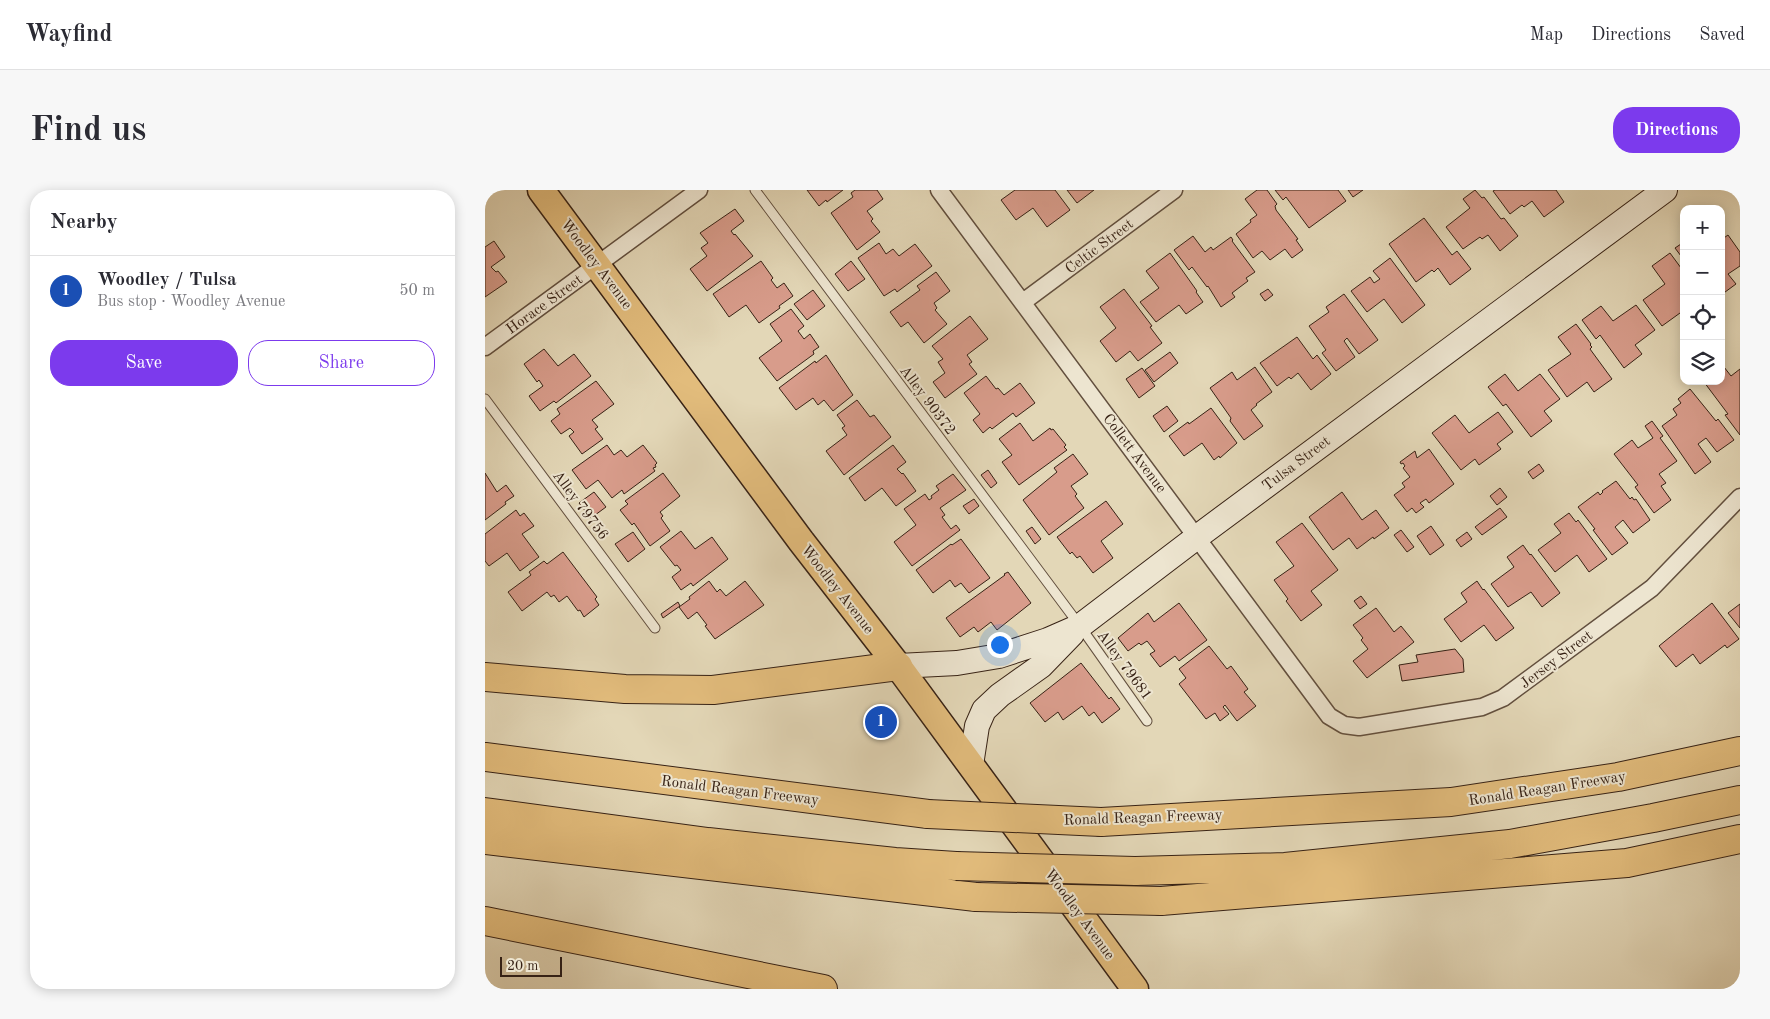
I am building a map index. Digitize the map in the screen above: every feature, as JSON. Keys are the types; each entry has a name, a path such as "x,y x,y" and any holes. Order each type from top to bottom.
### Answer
{"highway":[{"path":"485,677 625,689 713,690 898,666"},
{"name":"Ronald Reagan Freeway","path":"485,757 928,814 1101,822 1451,802 1618,777 1740,751"},
{"path":"485,812 708,842 895,862 956,866 1135,871 1285,867 1510,844 1740,800"},
{"path":"485,840 976,898 1161,901 1627,863 1740,839"},
{"path":"485,921 823,989"}],"main road":[{"name":"Woodley Avenue","path":"541,190 801,542 898,666 1135,989"}],"street":[{"name":"Horace Street","path":"485,347 699,190"},
{"name":"Collett Avenue","path":"939,190 1329,716"},
{"name":"Celtic Street","path":"1023,302 1174,190"},
{"name":"Tulsa Street","path":"898,666 957,663 999,656 1048,640 1080,626 1665,190"},
{"name":"Jersey Street","path":"1329,716 1344,724 1359,726 1482,707 1503,698 1652,588 1740,497"},
{"path":"971,765 977,726 985,710 999,695 1041,666 1080,626"}],"lane":[{"name":"Alley 90372","path":"755,190 1080,626"},
{"name":"Alley 79756","path":"485,400 655,628"},
{"name":"Alley 79681","path":"1080,626 1147,720"}],"building":[{"path":"807,190 843,190 819,206"},
{"path":"855,190 877,190 883,199 867,211 873,219 871,221 880,232 857,250 831,213 853,197 851,193"},
{"path":"1015,190 1055,190 1070,210 1047,227 1033,208 1016,220 1001,200"},
{"path":"1067,190 1094,190 1077,203"},
{"path":"1257,190 1267,190 1277,204 1275,206 1276,210 1298,239 1296,240 1303,250 1292,258 1285,249 1270,260 1262,251 1253,258 1236,234 1257,215 1245,199"},
{"path":"1275,190 1338,190 1346,201 1309,228 1286,197 1283,200"},
{"path":"1348,190 1363,190 1353,197"},
{"path":"1475,190 1482,198 1484,197 1501,219 1504,218 1518,236 1500,251 1488,235 1482,239 1480,237 1463,249 1446,227 1470,208 1463,199"},
{"path":"1556,190 1564,202 1544,217 1532,201 1524,207 1522,205 1510,214 1493,191"},
{"path":"735,209 744,221 731,231 753,256 707,291 690,269 707,256 701,248 708,243 700,233"},
{"path":"1424,218 1452,255 1457,251 1471,269 1450,285 1438,268 1434,272 1432,270 1416,282 1389,244"},
{"path":"1728,235 1740,252 1740,266 1728,274 1736,284 1725,292 1725,250 1725,237"},
{"path":"1193,236 1205,252 1211,247 1213,250 1231,237 1255,272 1246,278 1248,281 1232,293 1235,297 1221,307 1208,286 1192,267 1189,270 1174,250"},
{"path":"494,241 505,257 491,267 496,272 498,271 507,282 485,297 485,247"},
{"path":"879,243 886,254 893,249 899,256 915,244 932,266 897,292 895,289 884,296 858,258"},
{"path":"1680,245 1680,255 1675,248"},
{"path":"1170,253 1203,302 1186,314 1179,305 1156,322 1140,302 1159,288 1146,271"},
{"path":"1670,253 1680,267 1680,313 1662,326 1643,300 1665,284 1652,266"},
{"path":"1390,258 1425,305 1402,323 1384,299 1367,312 1351,291 1370,277 1374,283 1380,279 1373,271"},
{"path":"761,261 773,278 771,280 777,288 784,283 793,296 759,323 746,305 729,317 713,294"},
{"path":"851,261 865,279 848,291 835,274"},
{"path":"936,272 950,291 934,303 937,308 935,310 947,324 924,343 908,322 901,327 890,312 920,290 917,286"},
{"path":"1124,289 1152,326 1150,327 1162,343 1138,361 1130,351 1116,362 1100,341 1116,328 1100,307"},
{"path":"1268,289 1273,295 1265,301 1260,294"},
{"path":"813,290 825,306 807,320 794,304"},
{"path":"1344,294 1378,340 1359,354 1347,338 1344,341 1355,357 1336,371 1322,353 1326,350 1309,326 1329,312 1326,307"},
{"path":"1636,305 1655,330 1635,345 1642,354 1624,368 1600,335 1596,339 1582,320 1601,306 1613,321"},
{"path":"791,309 804,326 798,331 804,339 810,334 819,347 813,351 814,354 777,381 759,358 782,341 770,324"},
{"path":"970,316 988,339 967,355 972,362 969,364 977,374 945,398 933,382 945,373 938,362 943,359 932,346"},
{"path":"1576,324 1591,344 1592,347 1590,349 1612,379 1594,392 1587,382 1567,397 1548,370 1571,354 1558,337"},
{"path":"1297,337 1313,359 1317,355 1331,374 1311,390 1298,373 1277,386 1260,363"},
{"path":"544,349 558,366 574,354 591,376 556,403 554,401 540,411 529,396 543,386 539,380 537,382 524,364"},
{"path":"1170,352 1178,363 1154,382 1145,370"},
{"path":"826,355 853,395 833,411 824,400 818,405 813,398 796,410 779,388"},
{"path":"1255,367 1272,392 1251,410 1263,426 1244,440 1210,388 1232,372 1237,380"},
{"path":"1142,368 1155,386 1139,398 1126,379"},
{"path":"1725,368 1731,376 1740,369 1740,435 1725,415 1728,414 1706,385 1725,385"},
{"path":"1505,374 1518,391 1540,374 1560,399 1544,411 1552,421 1531,437 1506,404 1503,406 1488,387"},
{"path":"986,376 996,389 998,388 1004,395 1020,383 1035,403 1016,417 1013,413 992,429 990,427 983,433 973,420 980,414 964,393"},
{"path":"596,381 614,404 592,420 598,427 595,429 603,439 582,454 569,436 574,432 570,428 561,434 551,421 560,414 557,409"},
{"path":"1690,389 1716,421 1718,419 1734,440 1717,452 1706,438 1698,444 1711,462 1695,474 1662,426 1677,415 1673,409 1681,403 1678,399"},
{"path":"857,400 870,417 874,415 891,437 844,475 826,451 847,435 842,428 845,426 837,415"},
{"path":"1167,406 1178,421 1164,432 1153,416"},
{"path":"1211,408 1237,443 1220,458 1219,456 1214,460 1202,443 1184,456 1169,436"},
{"path":"1498,412 1513,432 1497,444 1501,449 1479,465 1475,459 1461,470 1432,433 1455,415 1469,433"},
{"path":"1652,421 1663,436 1660,438 1677,461 1659,474 1666,483 1661,486 1671,500 1654,513 1635,487 1638,485 1614,454 1632,440 1638,448 1653,438 1645,426"},
{"path":"1020,423 1033,441 1050,428 1051,430 1053,429 1066,445 1064,447 1067,450 1019,485 1002,462 1012,455 999,439"},
{"path":"607,445 614,455 621,450 627,457 643,445 657,463 656,467 653,468 655,471 624,494 622,490 612,498 598,480 586,489 572,470"},
{"path":"893,445 906,462 897,469 903,473 916,491 896,506 882,488 865,501 849,478"},
{"path":"1429,449 1454,484 1429,503 1426,499 1420,503 1424,507 1416,513 1412,508 1407,512 1394,495 1405,487 1402,483 1410,477 1403,468 1405,466 1403,463 1401,464 1400,462 1415,451 1417,458"},
{"path":"1073,454 1088,474 1071,486 1077,494 1075,496 1084,508 1049,535 1023,500 1057,472 1054,468"},
{"path":"1539,464 1544,471 1533,479 1528,472"},
{"path":"988,470 997,483 991,488 981,475"},
{"path":"485,473 497,492 506,485 514,496 485,520"},
{"path":"663,473 680,496 660,512 663,516 661,518 670,531 650,546 634,523 632,525 620,510 628,504 625,501"},
{"path":"953,474 966,490 940,508 945,515 942,517 951,529 956,525 960,530 912,566 894,542 916,525 904,509 925,494 929,500 932,498 931,496 939,490 936,486"},
{"path":"1616,481 1630,499 1632,497 1634,500 1636,499 1650,520 1633,533 1623,520 1615,527 1628,543 1612,555 1578,507 1598,492 1600,495 1602,491"},
{"path":"1500,488 1507,497 1497,505 1490,496"},
{"path":"594,492 606,507 591,518 579,503"},
{"path":"1342,492 1362,520 1376,510 1389,528 1357,549 1349,538 1333,550 1309,517"},
{"path":"974,499 979,506 969,514 963,506"},
{"path":"1106,501 1123,524 1101,541 1113,558 1093,573 1080,556 1077,558 1072,552 1070,554 1057,537"},
{"path":"1500,508 1507,517 1482,535 1475,527"},
{"path":"516,510 520,516 524,513 534,526 522,534 539,557 520,571 507,553 489,566 485,561 485,534"},
{"path":"1569,513 1576,522 1578,520 1607,559 1589,572 1577,555 1555,572 1538,550 1561,533 1554,524"},
{"path":"1302,523 1338,570 1311,591 1322,605 1301,621 1286,601 1288,599 1274,580 1294,566 1276,542"},
{"path":"1431,526 1444,545 1430,555 1417,536"},
{"path":"1032,527 1041,539 1035,544 1026,531"},
{"path":"1401,530 1414,547 1407,552 1394,535"},
{"path":"681,531 695,549 712,537 728,559 693,586 691,583 681,590 672,577 681,570 677,565 675,566 660,547"},
{"path":"633,532 645,549 628,562 615,544"},
{"path":"1467,532 1472,539 1461,547 1456,540"},
{"path":"961,539 990,578 969,593 961,583 955,587 950,580 933,593 916,570 951,544"},
{"path":"1523,545 1560,593 1542,607 1531,592 1508,607 1491,584 1514,567 1507,557"},
{"path":"563,552 597,597 595,599 599,605 584,617 567,596 559,602 554,595 551,597 547,592 522,611 508,592 531,575 529,572 544,561 547,564"},
{"path":"1008,572 1031,603 997,630 991,622 978,632 974,627 960,637 946,618"},
{"path":"709,581 717,592 720,589 726,596 745,581 764,605 715,639 697,612 688,619 679,607"},
{"path":"1477,581 1514,628 1496,641 1484,625 1461,642 1444,619 1467,602 1461,593"},
{"path":"1361,596 1367,604 1360,609 1354,601"},
{"path":"678,602 680,606 663,618 661,614"},
{"path":"1179,603 1207,640 1179,661 1175,656 1160,667 1150,654 1155,651 1147,641 1141,645 1139,643 1128,651 1118,638 1148,613 1154,622"},
{"path":"1712,603 1739,639 1727,648 1725,645 1700,664 1693,654 1676,667 1659,646"},
{"path":"1740,604 1740,628 1728,613"},
{"path":"1376,608 1394,632 1401,626 1414,642 1367,678 1353,661 1368,649 1361,640 1363,638 1353,625"},
{"path":"1209,646 1227,669 1231,666 1248,689 1244,692 1256,706 1237,721 1225,705 1223,707 1229,714 1220,721 1215,713 1206,719 1179,684 1186,678 1179,669"},
{"path":"1455,649 1463,659 1464,672 1402,681 1399,665 1418,662 1416,655"},
{"path":"1081,663 1109,699 1111,697 1120,709 1102,723 1094,712 1089,716 1082,706 1063,720 1058,712 1045,722 1030,703"}],"place":[{"name":"Woodley / Tulsa","path":"881,722"}]}
